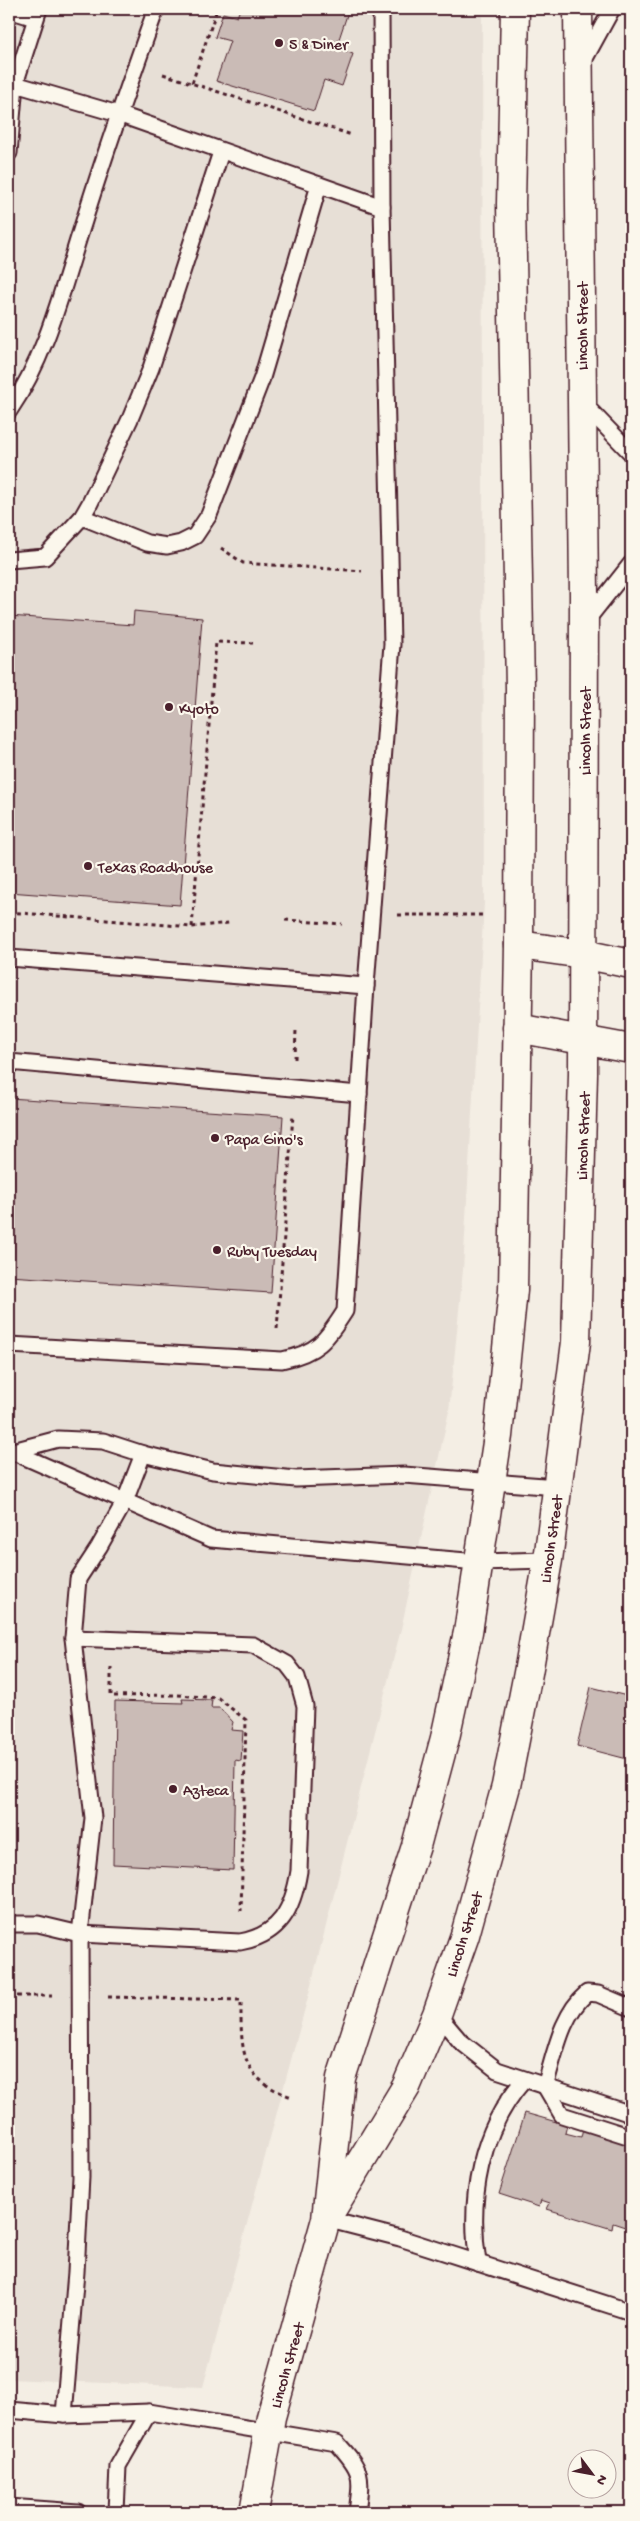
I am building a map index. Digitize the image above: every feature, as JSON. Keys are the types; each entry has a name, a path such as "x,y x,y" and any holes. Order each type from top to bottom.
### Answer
{"main road":[{"name":"Lincoln Street","path":"254,2512 268,2431 326,2219 341,2078 416,1846 433,1783 468,1632 498,1436 513,1290 519,945 520,688 511,204 515,9"},
{"name":"Lincoln Street","path":"326,2219 406,2088 437,2014 466,1934 506,1786 548,1560 576,1342 583,1041 584,624 578,9"},
{"path":"519,945 583,954 631,964"},
{"path":"517,1028 631,1049"}],"lane":[{"path":"9,411 32,375 48,334 118,114 156,9"},
{"path":"9,1345 282,1360 301,1356 320,1346 345,1311 366,986 392,644 382,207 381,9"},
{"path":"579,70 612,9"},
{"path":"9,10 37,13 15,84 9,153"},
{"path":"15,84 118,114 221,152 382,207"},
{"path":"9,560 46,557 82,516 130,419 151,368 221,152"},
{"path":"82,516 147,543 167,546 181,543 195,536 209,515 262,378 319,185"},
{"path":"582,402 631,453"},
{"path":"584,624 631,564"},
{"path":"9,958 366,986"},
{"path":"9,1062 359,1094"},
{"path":"11,1451 58,1439 103,1441 143,1454 213,1472 296,1478 404,1475 557,1487"},
{"path":"11,1451 211,1539 478,1562 548,1560"},
{"path":"64,2415 76,2272 81,2177 80,1934 93,1818 73,1638 78,1579 125,1501 143,1454"},
{"path":"9,1924 38,1924 80,1934 240,1942 258,1939 279,1923 296,1888 299,1871 305,1706 297,1677 287,1664 253,1645 73,1638"},
{"path":"631,2008 598,1994 587,1993 581,1998 568,2015 545,2086 562,2114 631,2137"},
{"path":"437,2014 460,2041 486,2064 496,2070 631,2114"},
{"path":"478,2263 473,2231 474,2200 486,2150 497,2117 524,2080"},
{"path":"326,2219 400,2238 631,2312"},
{"path":"9,2410 64,2415 149,2412 337,2443 352,2460 361,2479 356,2512"},
{"path":"116,2512 118,2466 149,2412"},
{"path":"9,2506 78,2512"}],"path":[{"path":"192,83 217,9"},
{"path":"160,73 352,134"},
{"path":"198,531 243,563 390,573"},
{"path":"192,927 216,642 253,643"},
{"path":"9,912 192,927 229,922"},
{"path":"392,915 485,914"},
{"path":"285,920 347,925"},
{"path":"296,1029 296,1060"},
{"path":"278,1329 294,1109"},
{"path":"111,1640 111,1696 178,1695 218,1698 246,1720 241,1911"},
{"path":"9,1996 241,2000 241,2033 244,2056 251,2069 271,2090 292,2097"}],"shaded area":[{"path":"9,9 482,9 484,903 463,1270 449,1411 401,1629 308,1997 203,2387 9,2379"}],"building":[{"path":"240,9 349,9 336,48 353,54 342,86 324,80 314,111 216,81 230,41 215,37 223,13 237,17"},
{"path":"134,611 202,618 180,905 9,892 9,616 133,625"},
{"path":"9,1098 283,1116 271,1293 9,1276"},
{"path":"591,1687 631,1697 631,1760 577,1746"},
{"path":"182,1699 212,1700 211,1708 220,1708 233,1722 231,1730 243,1731 241,1761 235,1760 233,1870 113,1864 115,1701 183,1703"},
{"path":"525,2113 567,2125 565,2133 581,2137 583,2128 631,2144 631,2229 613,2223 612,2229 547,2209 550,2203 541,2200 539,2207 499,2194"}],"place":[{"name":"5 & Diner","path":"279,43"},
{"name":"Kyoto","path":"169,707"},
{"name":"Texas Roadhouse","path":"88,866"},
{"name":"Papa Gino's","path":"215,1138"},
{"name":"Ruby Tuesday","path":"217,1250"},
{"name":"Azteca","path":"173,1789"}]}
